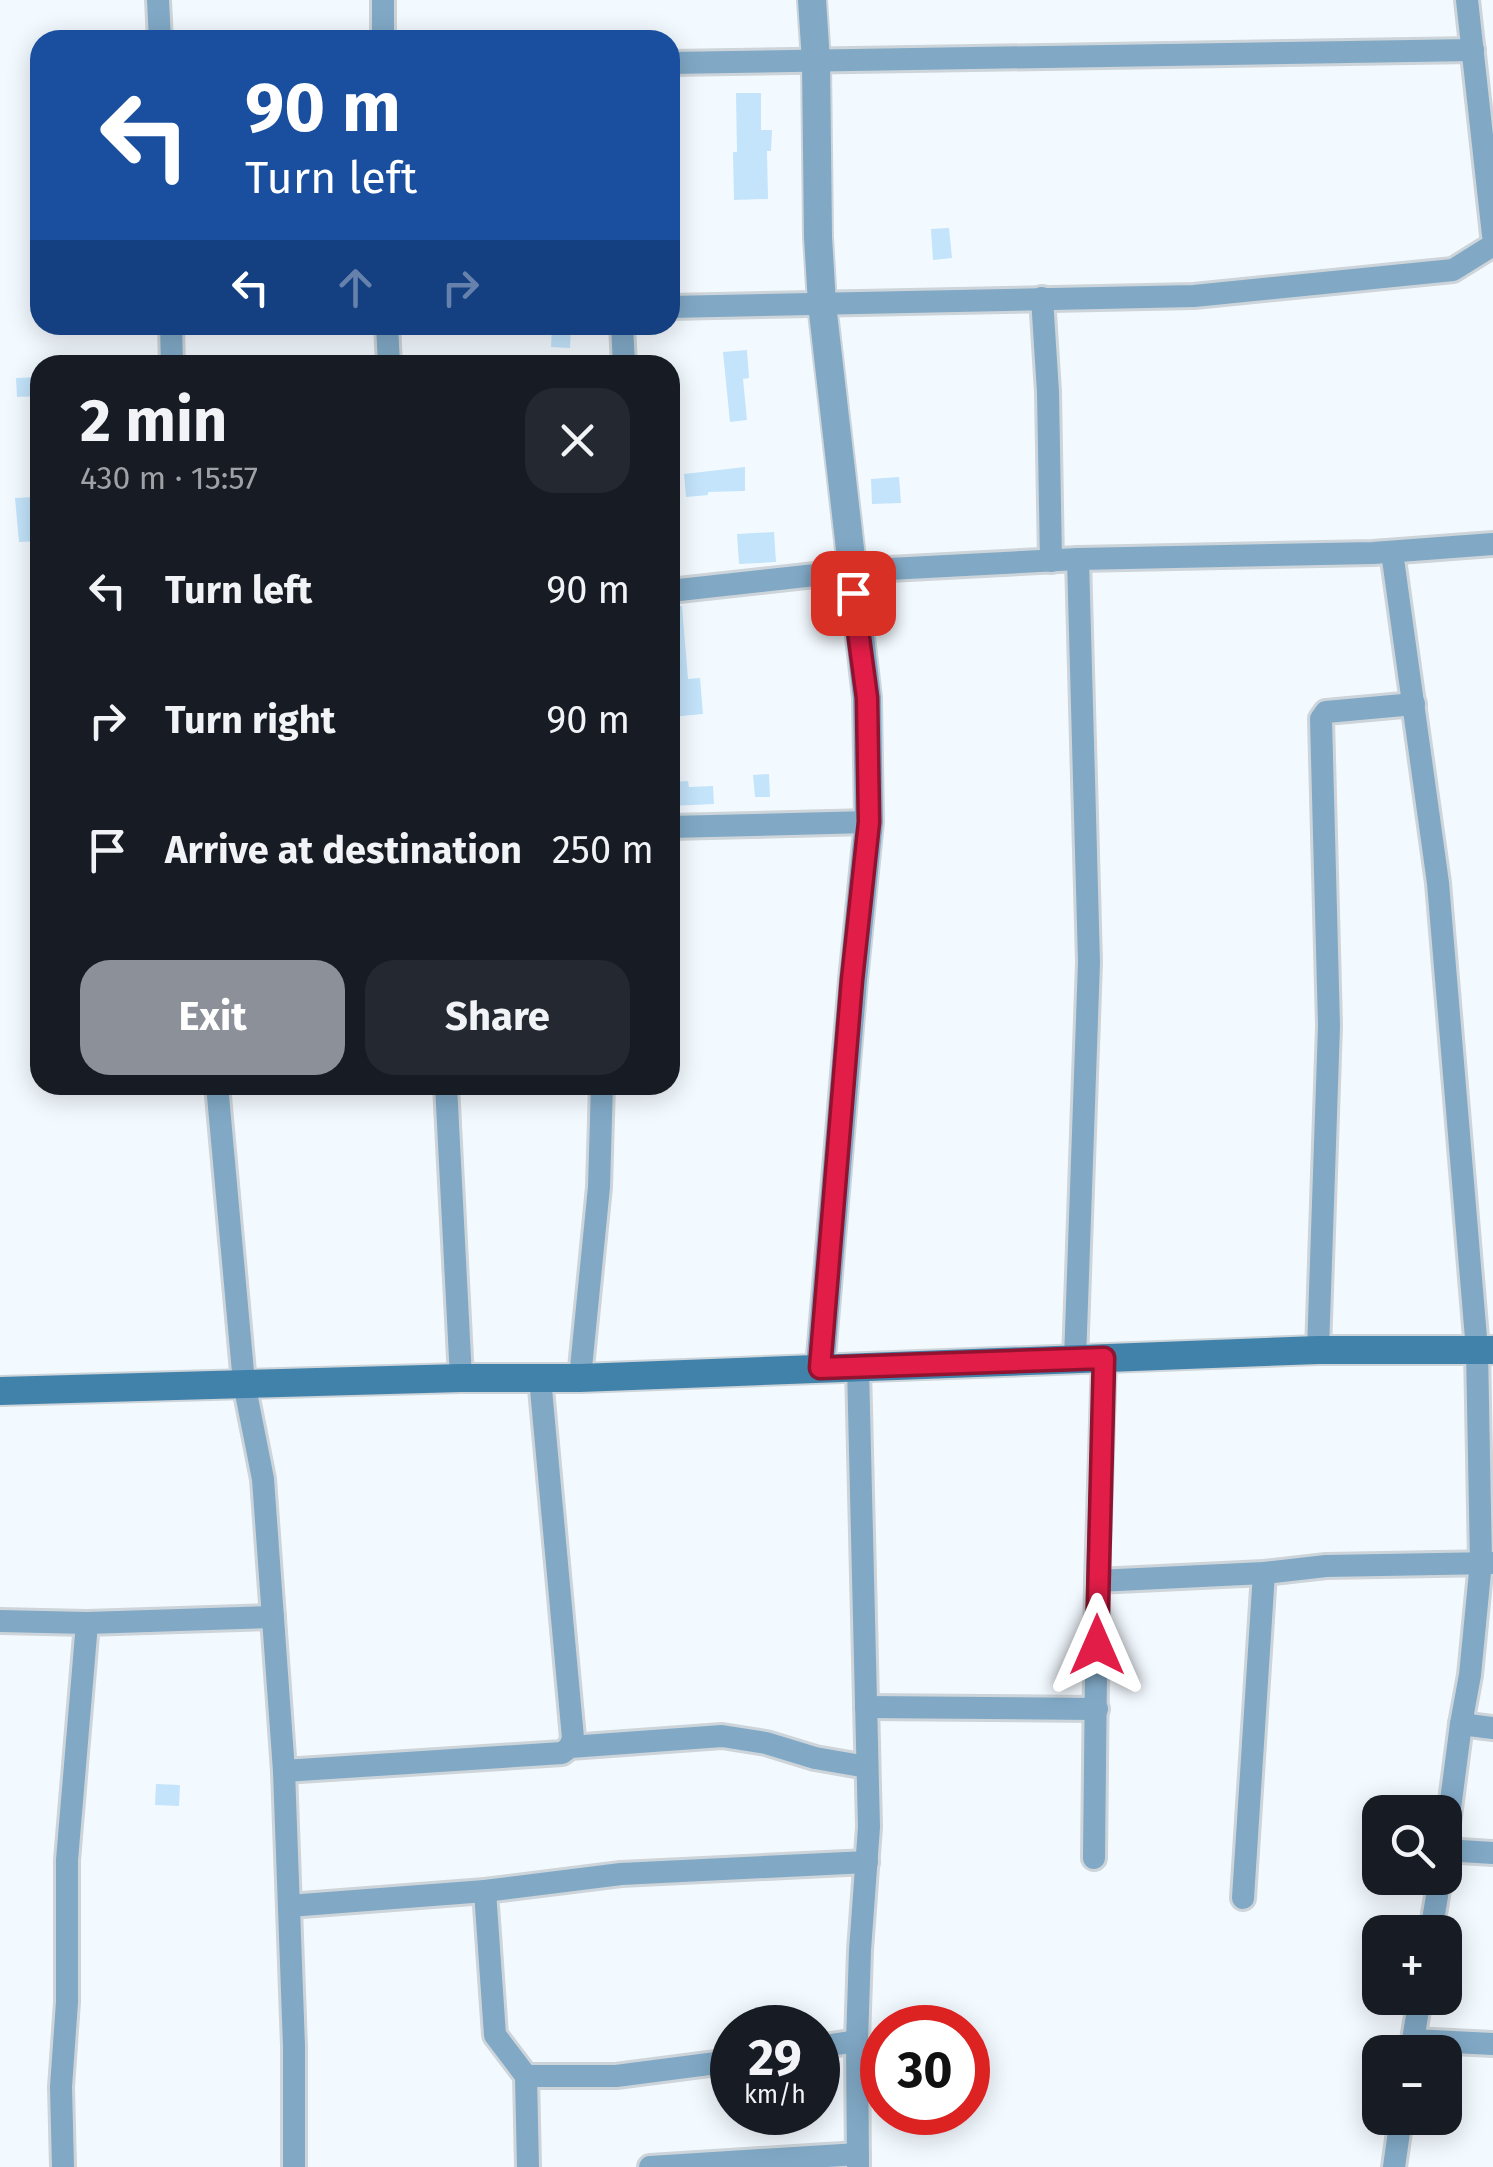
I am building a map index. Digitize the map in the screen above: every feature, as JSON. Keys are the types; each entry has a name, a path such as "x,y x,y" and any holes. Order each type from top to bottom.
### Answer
{"main road":[{"path":"0,1391 580,1378 1318,1350 1485,1350"}],"street":[{"path":"158,0 160,30"},
{"path":"383,0 383,30"},
{"path":"812,0 822,304 867,698 869,822 820,1368"},
{"path":"1467,0 1493,235"},
{"path":"680,63 1473,50"},
{"path":"680,308 1194,296 1452,270 1493,245"},
{"path":"1042,298 1051,561"},
{"path":"680,590 851,571 1078,560 1392,552 1493,544"},
{"path":"1392,552 1438,883 1485,1350 1487,1563 1452,1795"},
{"path":"1075,1360 1089,962 1078,560"},
{"path":"1318,1350 1330,1026 1321,720 1326,712 1414,704"},
{"path":"680,827 869,822"},
{"path":"217,1095 244,1384 263,1479 273,1617 284,1771 294,2046 294,2167"},
{"path":"447,1095 461,1378"},
{"path":"580,1378 600,1187 602,1095"},
{"path":"1094,1858 1104,1358"},
{"path":"650,2167 858,2160 860,1950 869,1827 858,1367"},
{"path":"540,1378 573,1738 570,1747"},
{"path":"1097,1581 1264,1574 1326,1566 1487,1563"},
{"path":"1244,1898 1264,1574"},
{"path":"0,1622 87,1624 273,1617"},
{"path":"64,2167 61,2087 67,2002 68,1860 87,1624"},
{"path":"866,1707 1097,1709"},
{"path":"1461,1724 1493,1728"},
{"path":"284,1771 562,1753 570,1747 722,1736 867,1767"},
{"path":"1462,1850 1493,1853"},
{"path":"289,1906 485,1891 621,1874 867,1862"},
{"path":"485,1891 495,2035 526,2076 528,2167"},
{"path":"840,2043 858,2040"},
{"path":"1462,2045 1493,2044"},
{"path":"526,2076 616,2076 710,2064"},
{"path":"1394,2167 1399,2135"}],"building":[{"path":"736,93 761,93 761,130 772,130 771,151 767,151 768,199 734,200"},
{"path":"949,228 952,258 933,260 931,229"},
{"path":"552,335 571,335 570,348 551,347"},
{"path":"747,350 749,378 743,379 747,420 730,422 723,352"},
{"path":"30,377 30,396 17,397 16,378"},
{"path":"745,467 745,491 686,497 684,474"},
{"path":"899,477 901,503 872,504 871,479"},
{"path":"30,497 30,541 19,542 15,498"},
{"path":"774,532 776,562 739,564 737,534"},
{"path":"680,606 688,679 700,678 703,714 680,716"},
{"path":"769,774 770,797 755,797 753,775"},
{"path":"680,781 688,781 689,787 713,786 714,804 680,806"},
{"path":"156,1784 180,1785 179,1806 155,1805"}],"route":[{"path":"853,593 867,698 869,822 820,1368 1104,1358 1097,1645"}]}
